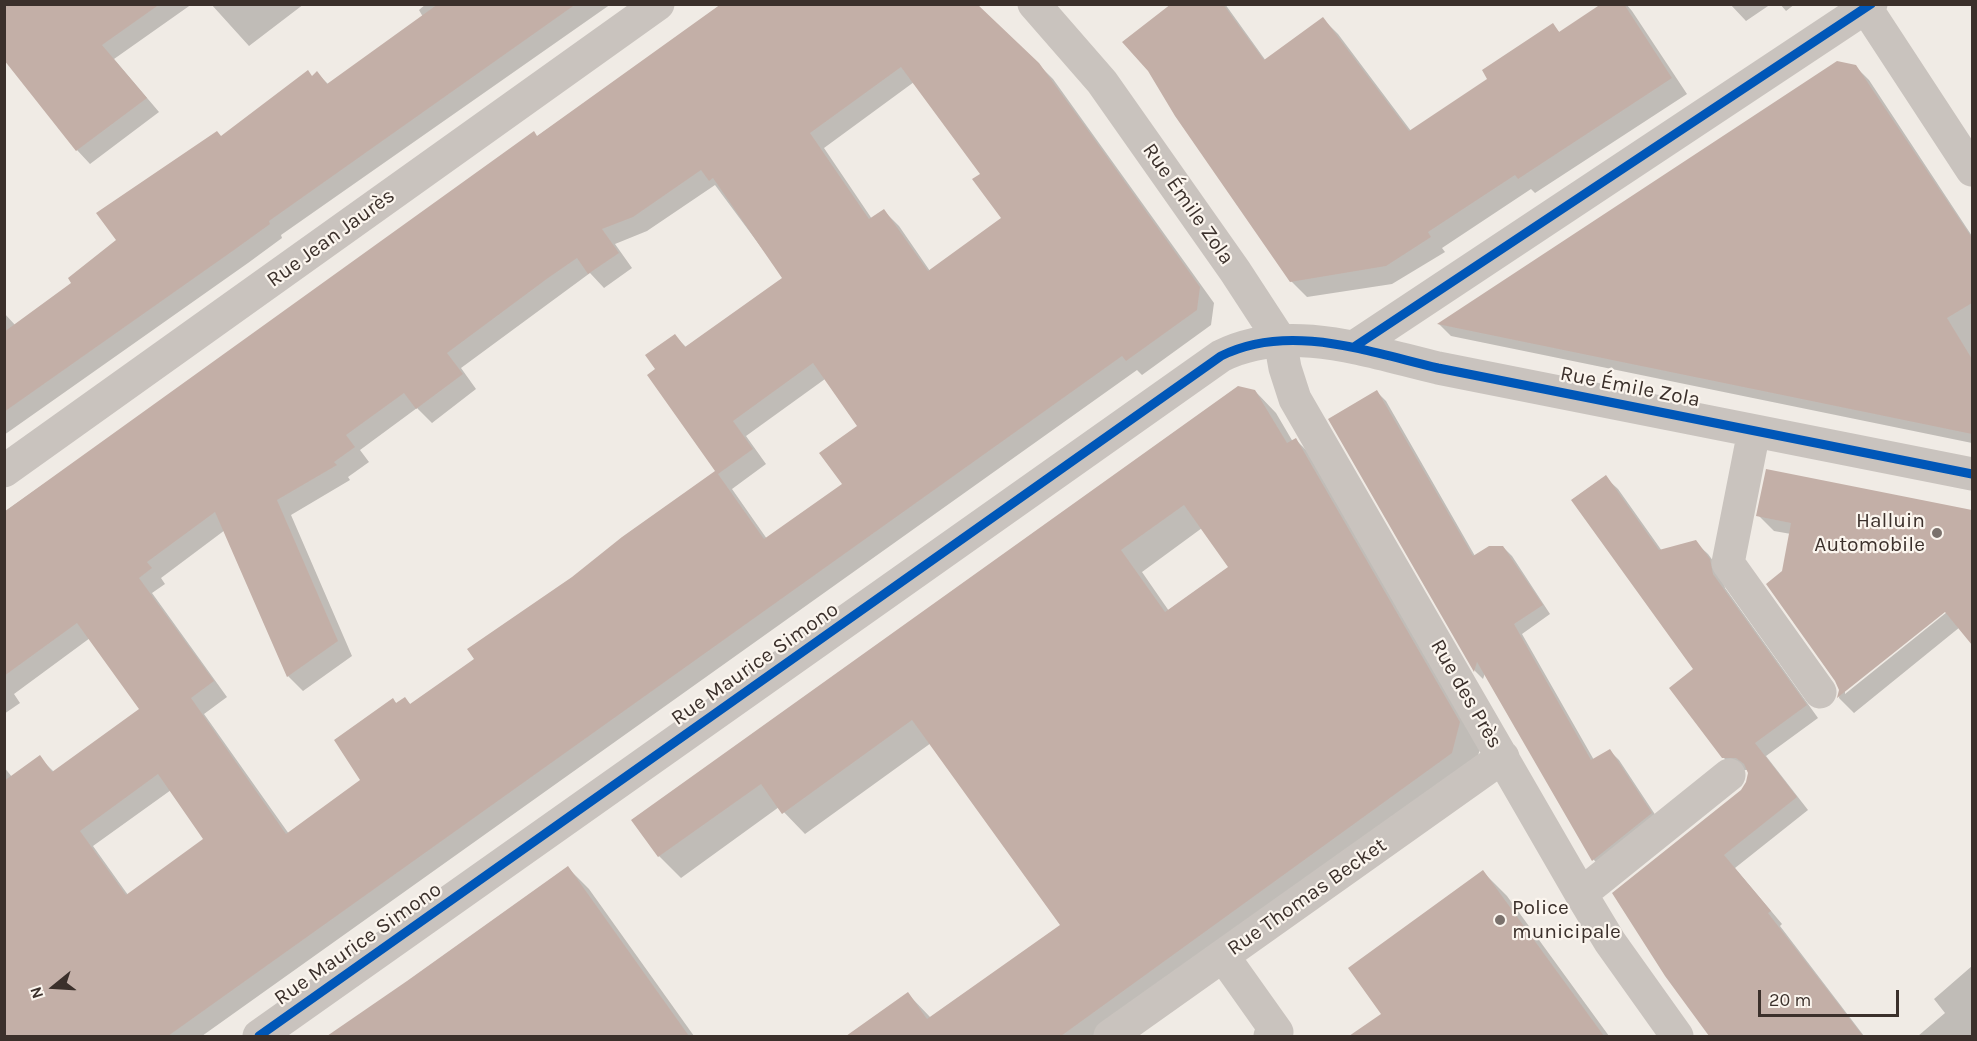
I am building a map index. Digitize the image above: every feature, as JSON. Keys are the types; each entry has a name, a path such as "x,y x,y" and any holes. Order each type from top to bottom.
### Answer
{"street":[{"name":"Rue Jean Jaurès","path":"4,471 658,4"},
{"name":"Rue Émile Zola","path":"1034,4 1102,82 1280,340 1354,347 1438,368 1972,474"},
{"path":"1354,347 1868,6 1972,170"},
{"name":"Rue des Près","path":"1280,340 1295,399 1581,894 1610,942 1677,1036"},
{"name":"Rue Maurice Simono","path":"259,1036 1221,356 1245,346 1280,340"},
{"path":"1754,430 1728,563 1820,692"},
{"name":"Rue Thomas Becket","path":"1110,1036 1503,757"},
{"path":"1581,894 1729,775"},
{"path":"1223,956 1277,1032 1270,1036"}],"building":[{"path":"4,4 160,4 102,45 147,98 76,151 4,60"},
{"path":"438,4 576,4 4,412 4,332 71,283 68,278 116,240 96,213 217,131 221,136 308,70 312,76 317,71 327,84"},
{"path":"721,4 977,4 1039,63 1082,122 1200,287 1197,310 1126,361 1122,356 168,1036 4,1036 4,781 40,755 52,772 139,709 77,623 4,676 4,512 534,131 537,136","holes":["901,67 980,174 972,179 1001,218 928,271 884,209 869,219 810,133","701,170 709,181 713,178 782,278 685,347 675,334 645,355 655,369 647,375 715,471 622,537 572,577 467,649 474,659 410,704 405,697 396,703 393,698 334,740 360,780 286,834 191,698 214,681 139,578 152,568 147,562 215,512 287,677 338,641 277,500 337,465 334,462 355,447 346,435 404,393 416,409 463,374 447,353 548,278 577,258 588,274 619,253 602,229 633,217","813,363 857,426 819,453 842,484 764,539 718,474 753,449 733,421","158,774 203,839 126,895 80,831"]},
{"path":"1171,4 1223,4 1264,60 1323,17 1409,131 1487,79 1482,70 1553,23 1559,32 1601,4 1624,4 1672,78 1518,179 1515,175 1428,232 1431,237 1386,266 1290,282 1175,116 1148,71 1122,42"},
{"path":"1837,61 1856,65 1972,238 1972,303 1947,318 1972,359 1972,434 1437,324"},
{"path":"1238,386 1255,390 1287,443 1296,438 1460,722 1452,753 1061,1036 846,1036 908,992 927,1019 1060,925 912,720 782,814 761,784 658,857 631,820","holes":["1184,505 1228,567 1165,612 1121,550"]},
{"path":"1377,390 1473,556 1489,546 1503,546 1543,605 1514,624 1591,760 1610,749 1652,813 1592,861 1477,662 1474,672 1328,419"},
{"path":"1766,469 1972,510 1972,645 1945,612 1837,698 1839,690 1835,681 1766,584 1782,571 1791,523 1756,516"},
{"path":"1606,475 1659,550 1696,540 1710,559 1713,574 1807,705 1755,743 1797,797 1724,855 1771,911 1768,913 1863,1036 1709,1036 1665,976 1612,893 1741,790 1748,773 1744,764 1736,758 1722,758 1669,688 1693,669 1571,500"},
{"path":"568,866 689,1036 327,1036 407,981"},
{"path":"1483,870 1604,1036 1349,1036 1381,1014 1348,968"}],"cycle path":[{"path":"1354,347 1871,4"},
{"path":"259,1036 1221,356 1247,346 1274,341 1329,343 1438,368 1972,474"}],"place":[{"name":"Halluin Automobile","path":"1937,533"},
{"name":"Police municipale","path":"1500,920"}]}
